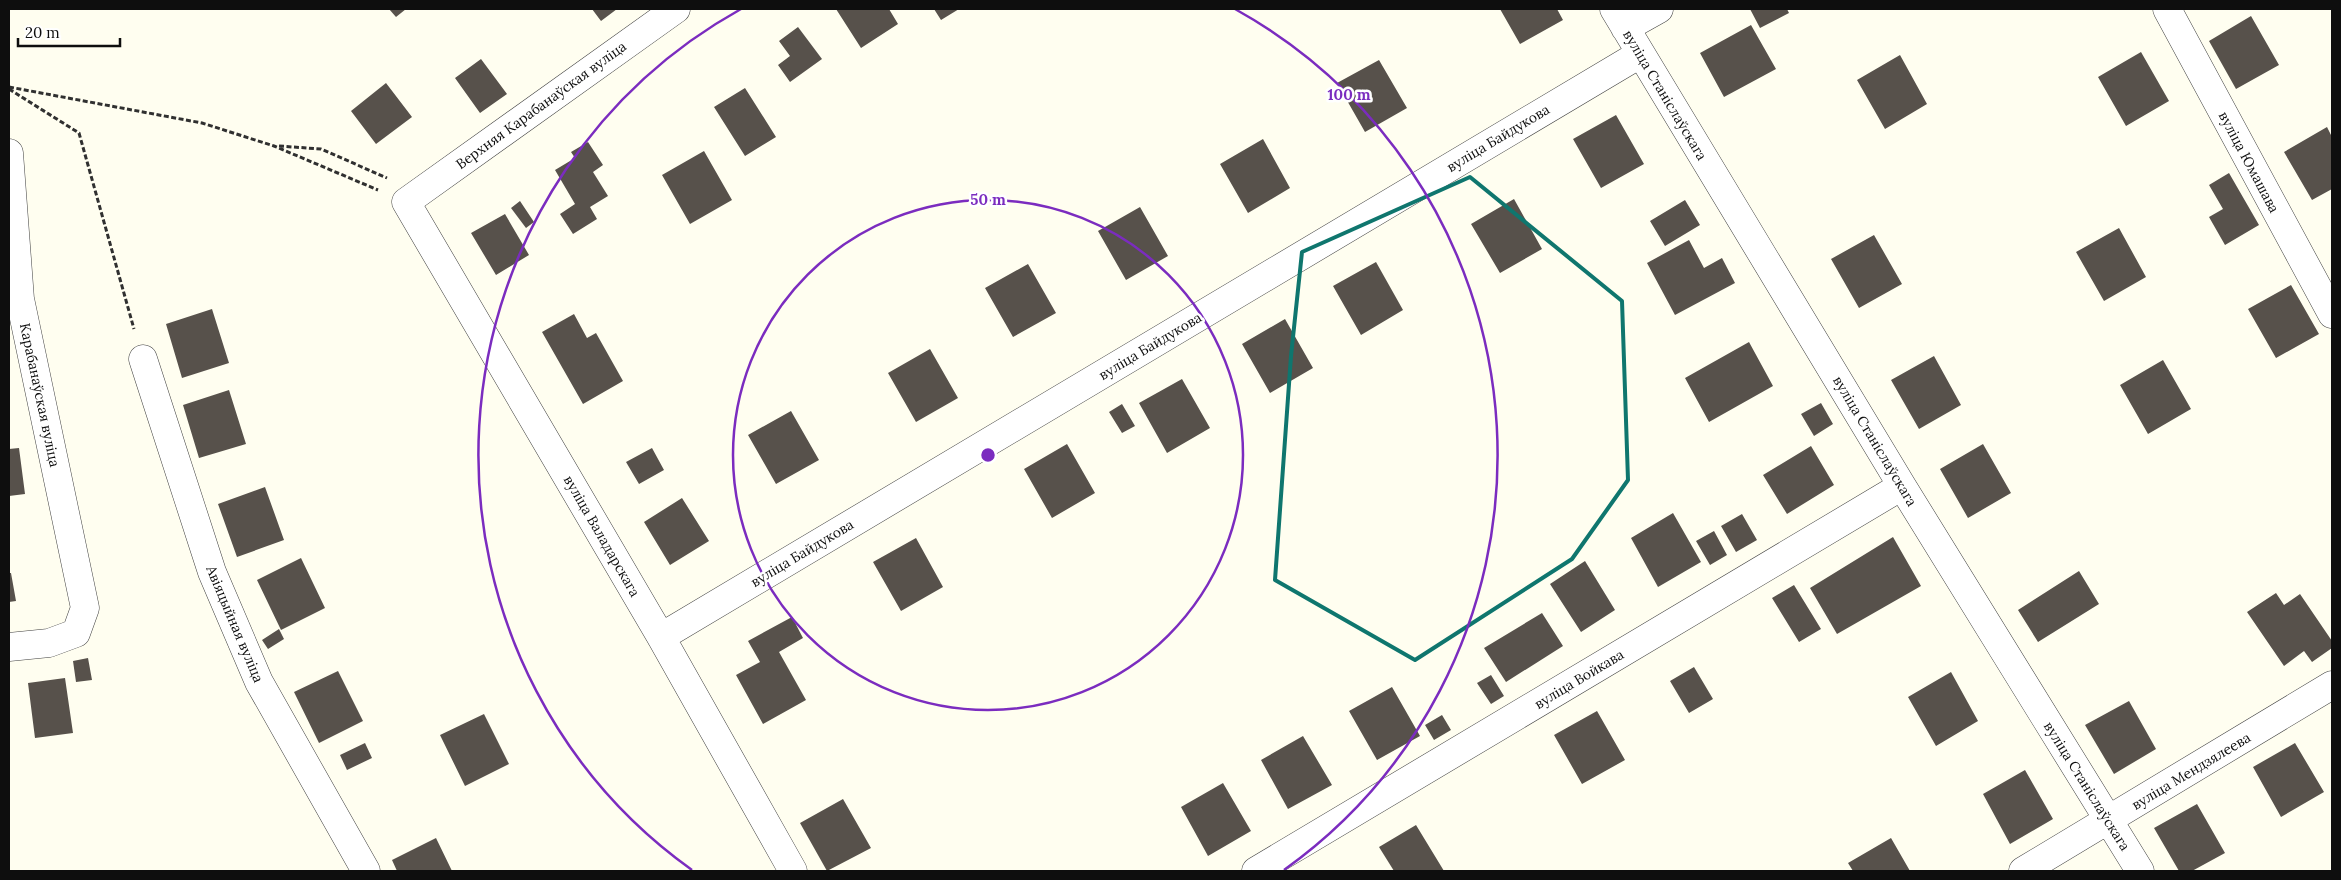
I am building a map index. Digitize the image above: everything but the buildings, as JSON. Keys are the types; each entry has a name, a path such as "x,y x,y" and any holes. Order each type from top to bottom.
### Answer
{"street":[{"name":"Верхняя Карабанаўская вуліца","path":"413,197 676,9"},
{"path":"1620,18 1659,9"},
{"name":"вуліца Юмашава","path":"2167,9 2332,314"},
{"name":"вуліца Станіслаўскага","path":"1620,18 1902,486 2140,871"},
{"name":"вуліца Байдукова","path":"661,637 1640,54"},
{"name":"Карабанаўская вуліца","path":"9,153 20,300 85,608 76,633 49,643 9,647"},
{"name":"вуліца Валадарскага","path":"413,197 793,871"},
{"name":"Авіяцыйная вуліца","path":"143,359 212,572 259,682 366,871"},
{"name":"вуліца Войкава","path":"1256,871 1902,486"},
{"name":"вуліца Мендзялеева","path":"2023,871 2332,685"}],"path":[{"path":"9,88 202,123 274,146 413,197"},
{"path":"9,88 80,133 143,359"},
{"path":"274,146 321,149 413,197"}],"highlighted area":[{"path":"1470,177 1622,301 1628,480 1572,559 1415,660 1275,580 1291,356 1302,252"}]}
